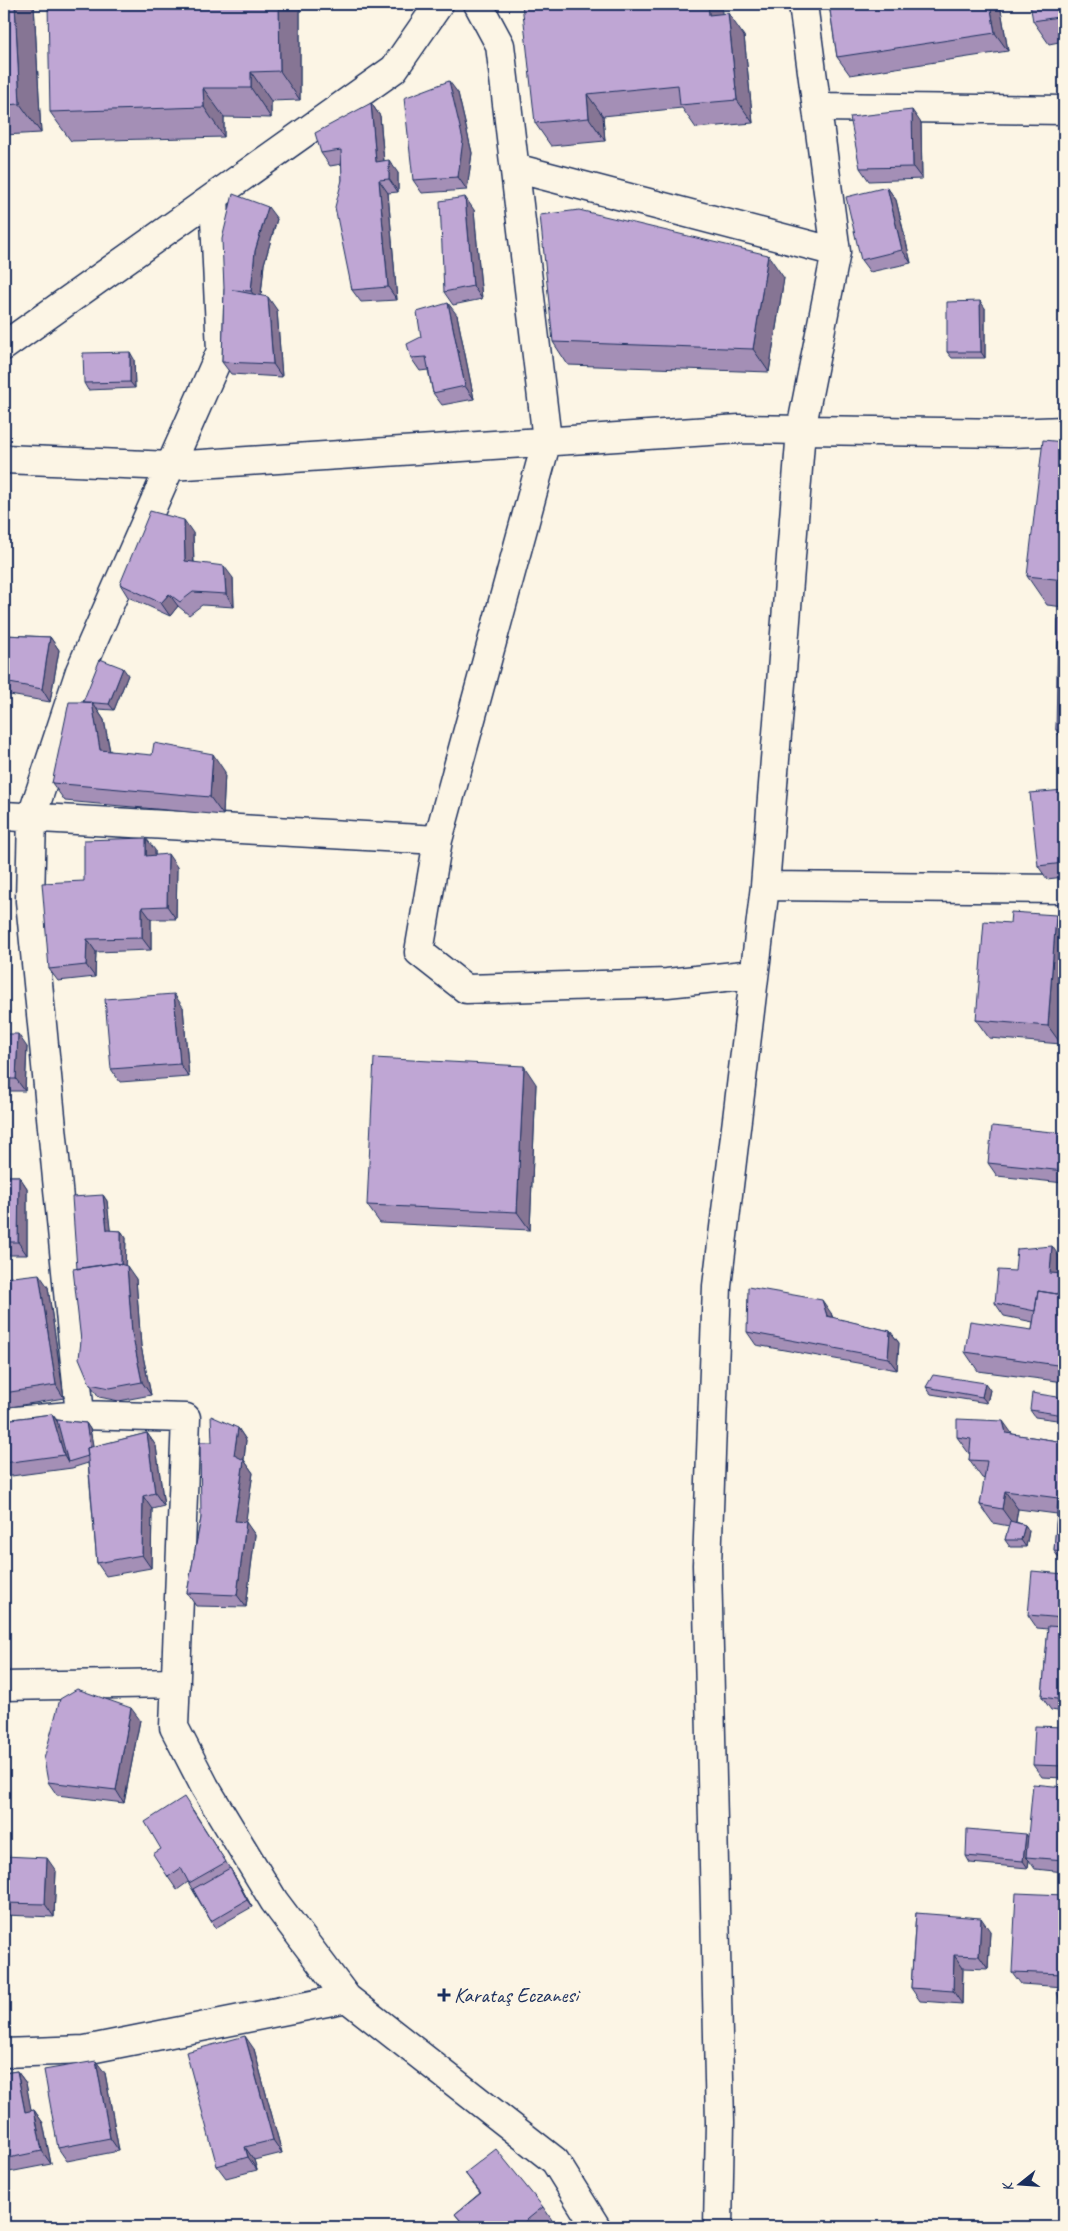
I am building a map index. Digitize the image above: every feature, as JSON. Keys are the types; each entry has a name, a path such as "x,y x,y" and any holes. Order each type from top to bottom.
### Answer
{"street":[{"path":"4,346 394,70 439,4"},
{"path":"478,4 500,45 547,440 438,840 419,952 466,989 667,983 754,974"},
{"path":"718,2227 720,2122 707,1565 717,1286 765,886 800,430 836,252 803,4"},
{"path":"818,107 1064,110"},
{"path":"515,168 836,252"},
{"path":"80,1415 30,901 32,816 80,671 221,351 214,197"},
{"path":"4,458 171,466 547,440 740,429 1064,431"},
{"path":"4,816 32,816 438,840"},
{"path":"765,886 1064,889"},
{"path":"4,1422 80,1415 186,1418 174,1726 205,1787 274,1901 347,1998 555,2161 596,2227"},
{"path":"4,1686 176,1683"},
{"path":"4,2053 85,2050 347,1998"}],"building":[{"path":"4,4 15,4 20,104 4,105"},
{"path":"48,4 279,4 280,71 251,72 251,88 203,88 204,107 50,112"},
{"path":"522,4 708,4 709,15 728,13 737,100 680,105 678,85 587,94 589,118 535,123"},
{"path":"829,4 990,4 995,33 837,57"},
{"path":"1030,4 1064,4 1064,16 1033,21"},
{"path":"449,81 463,140 458,177 413,180 404,98"},
{"path":"371,103 376,162 389,160 389,179 379,180 388,287 352,290 335,207 342,180 341,150 321,153 315,133"},
{"path":"912,110 913,167 860,168 850,117"},
{"path":"887,187 902,250 861,260 846,197"},
{"path":"233,194 268,207 255,251 251,291 232,290 268,297 273,364 222,362 224,289 222,239"},
{"path":"465,197 473,286 444,292 440,201"},
{"path":"579,210 768,255 753,349 553,342 540,215"},
{"path":"980,301 981,352 947,352 947,302"},
{"path":"448,303 465,386 433,393 426,357 411,358 407,344 421,337 417,312"},
{"path":"130,352 130,382 84,383 83,353"},
{"path":"1043,440 1064,442 1064,580 1027,576"},
{"path":"150,511 184,520 185,561 224,566 226,594 193,592 180,602 169,594 161,603 120,584"},
{"path":"1058,619 1064,619 1064,730 1056,730"},
{"path":"4,635 50,637 42,689 4,682"},
{"path":"100,659 123,668 109,704 83,702"},
{"path":"69,702 92,702 100,750 152,755 154,743 213,754 210,797 52,783"},
{"path":"1064,790 1064,863 1038,866 1030,793"},
{"path":"146,838 146,856 168,854 167,906 142,907 142,938 87,939 86,965 49,969 42,883 84,881 84,840"},
{"path":"1011,912 1056,915 1048,1026 976,1020 984,921 1010,923"},
{"path":"174,994 180,1064 111,1069 105,999"},
{"path":"4,1034 18,1034 16,1079 4,1079"},
{"path":"374,1058 524,1066 517,1212 367,1205"},
{"path":"1064,1123 1064,1171 988,1163 992,1126 1062,1133"},
{"path":"4,1176 19,1176 18,1242 4,1242"},
{"path":"103,1195 107,1230 121,1231 121,1265 116,1263 77,1269 72,1197"},
{"path":"1052,1246 1050,1273 1064,1274 1064,1295 1038,1291 1035,1311 995,1303 998,1270 1015,1271 1017,1249"},
{"path":"116,1263 127,1266 132,1333 142,1382 110,1388 90,1384 79,1358 81,1341 73,1269"},
{"path":"39,1274 56,1385 4,1393 4,1278"},
{"path":"748,1287 822,1300 827,1316 890,1331 888,1358 747,1332"},
{"path":"1038,1291 1064,1295 1064,1366 965,1352 970,1321 1032,1330"},
{"path":"933,1375 985,1383 982,1397 926,1387"},
{"path":"1032,1393 1064,1398 1064,1415 1030,1410"},
{"path":"52,1414 64,1455 4,1463 4,1420"},
{"path":"211,1416 238,1428 234,1455 244,1460 235,1521 246,1522 237,1595 187,1593 201,1518 200,1442 212,1442"},
{"path":"957,1419 1003,1421 1006,1433 1064,1442 1064,1552 1054,1551 1058,1498 1005,1491 1002,1509 980,1505 987,1461 969,1460 971,1439 957,1437"},
{"path":"57,1420 86,1423 90,1447 87,1448 88,1456 68,1462"},
{"path":"147,1433 155,1493 143,1496 142,1555 97,1563 87,1448"},
{"path":"1010,1521 1025,1525 1021,1540 1005,1540"},
{"path":"1032,1571 1064,1574 1064,1618 1028,1615"},
{"path":"1048,1626 1064,1627 1064,1700 1042,1697"},
{"path":"77,1689 131,1708 116,1790 48,1782 44,1759 60,1699"},
{"path":"1035,1726 1064,1727 1064,1766 1033,1765"},
{"path":"1033,1784 1064,1787 1064,1860 1026,1857"},
{"path":"184,1797 226,1862 189,1883 181,1868 168,1877 153,1854 161,1849 145,1822"},
{"path":"967,1829 1026,1834 1023,1861 966,1856"},
{"path":"4,1856 47,1858 45,1904 4,1903"},
{"path":"230,1868 247,1900 211,1921 193,1889"},
{"path":"1016,1893 1064,1895 1064,1974 1012,1972"},
{"path":"916,1913 981,1918 979,1956 954,1955 953,1991 911,1988"},
{"path":"1064,1989 1064,2019 1057,1990"},
{"path":"245,2036 273,2140 245,2147 248,2157 217,2166 186,2052"},
{"path":"96,2061 110,2138 58,2148 44,2070"},
{"path":"17,2071 25,2112 34,2110 42,2151 4,2159 4,2073"},
{"path":"496,2149 543,2207 518,2227 466,2227 455,2214 481,2193 465,2173"}],"place":[{"name":"Karataş Eczanesi","path":"444,1995"}]}
